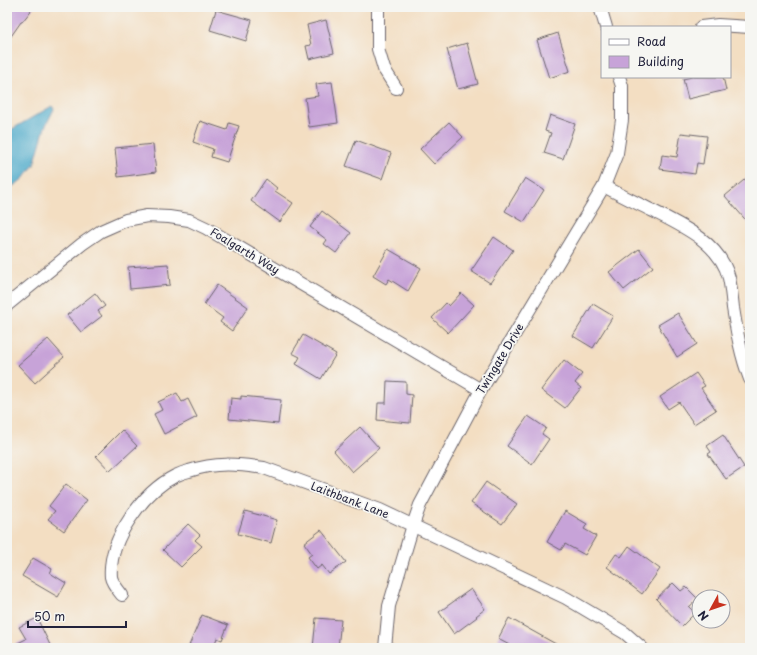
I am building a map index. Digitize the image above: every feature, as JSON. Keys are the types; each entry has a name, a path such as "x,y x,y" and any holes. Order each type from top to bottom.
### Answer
{"street":[{"path":"378,7 378,49 384,69 396,88"},
{"path":"600,7 606,26"},
{"path":"709,26 718,25 750,27"},
{"name":"Twingate Drive","path":"385,648 389,606 420,504 481,390 604,186 616,153 622,120 622,86 619,78"},
{"path":"604,186 684,227 708,244 719,256 726,267 738,338 744,364 750,380"},
{"name":"Foalgarth Way","path":"7,305 66,256 101,231 126,220 147,216 189,220 206,228 481,390"},
{"name":"Laithbank Lane","path":"122,595 111,578 112,557 120,535 133,514 147,497 162,484 176,475 200,468 222,464 245,465 264,468 380,510 413,525 566,598 625,633 642,648"}],"water":[{"path":"52,106 54,109 45,127 34,165 22,180 7,190 7,132"}],"building":[{"path":"7,7 34,7 7,42"},
{"path":"216,10 252,20 246,41 210,30"},
{"path":"326,20 334,53 309,59 306,46 311,45 307,25"},
{"path":"558,33 570,71 549,78 537,40"},
{"path":"467,43 478,84 458,89 447,49"},
{"path":"723,78 726,90 688,99 683,79"},
{"path":"332,82 338,123 309,127 305,98 318,96 316,84"},
{"path":"550,115 575,124 563,159 544,153 551,133 545,131"},
{"path":"200,121 227,130 229,123 239,126 227,162 211,157 213,149 193,142"},
{"path":"449,122 463,137 434,164 420,149"},
{"path":"681,133 707,136 703,164 697,163 695,174 660,169 662,155 677,157"},
{"path":"356,140 391,153 382,179 346,166"},
{"path":"153,144 156,172 118,177 115,148"},
{"path":"750,175 750,225 725,196"},
{"path":"525,178 544,190 524,222 505,211"},
{"path":"266,179 277,188 275,191 293,203 280,222 251,201"},
{"path":"322,211 351,233 336,253 324,244 327,240 310,227"},
{"path":"494,237 513,250 490,283 471,271"},
{"path":"388,249 421,268 408,291 389,279 386,284 373,276"},
{"path":"639,249 653,267 624,290 609,272"},
{"path":"168,264 170,285 130,289 128,267"},
{"path":"217,285 248,307 232,331 220,322 223,318 204,304"},
{"path":"95,293 105,306 98,311 102,316 81,332 67,315"},
{"path":"461,293 474,305 448,333 432,318 446,303 449,306"},
{"path":"593,304 613,316 593,348 573,336"},
{"path":"678,313 697,344 677,357 658,325"},
{"path":"303,335 336,354 321,379 296,364 300,357 292,353"},
{"path":"48,339 64,357 35,383 18,365"},
{"path":"564,360 582,374 575,383 581,388 565,408 541,390"},
{"path":"696,373 705,386 701,388 716,410 694,424 679,402 668,409 660,397"},
{"path":"387,381 406,382 406,394 412,395 410,423 377,420 378,403 386,403"},
{"path":"177,393 182,402 188,399 197,417 164,434 154,414 162,410 158,402"},
{"path":"241,396 281,400 278,424 229,419 231,398 241,399"},
{"path":"528,416 546,428 542,434 549,439 532,464 507,446"},
{"path":"360,427 379,448 352,472 334,451"},
{"path":"122,430 137,446 110,471 96,456"},
{"path":"723,435 744,467 726,479 708,454 711,452 707,446"},
{"path":"486,482 517,504 502,524 471,503"},
{"path":"66,484 87,500 64,531 48,519 55,511 49,506"},
{"path":"245,511 277,520 271,543 238,534"},
{"path":"565,511 587,524 584,529 596,536 585,555 565,544 561,550 547,542"},
{"path":"188,524 200,535 195,540 202,546 181,567 163,550"},
{"path":"321,530 346,562 329,574 322,565 317,569 308,557 312,554 304,543"},
{"path":"629,546 660,569 642,594 607,567 616,554 621,557"},
{"path":"33,558 52,569 50,573 66,583 58,597 22,576"},
{"path":"673,583 681,591 686,587 691,592 691,605 689,607 691,609 691,617 682,626 656,599"},
{"path":"471,589 485,609 476,616 477,617 454,634 439,612"},
{"path":"202,615 228,625 222,640 217,638 213,648 188,648"},
{"path":"37,618 50,645 44,648 8,648 26,639 19,627"},
{"path":"316,618 341,620 338,648 313,648"},
{"path":"509,618 563,648 515,648 498,639"}]}
